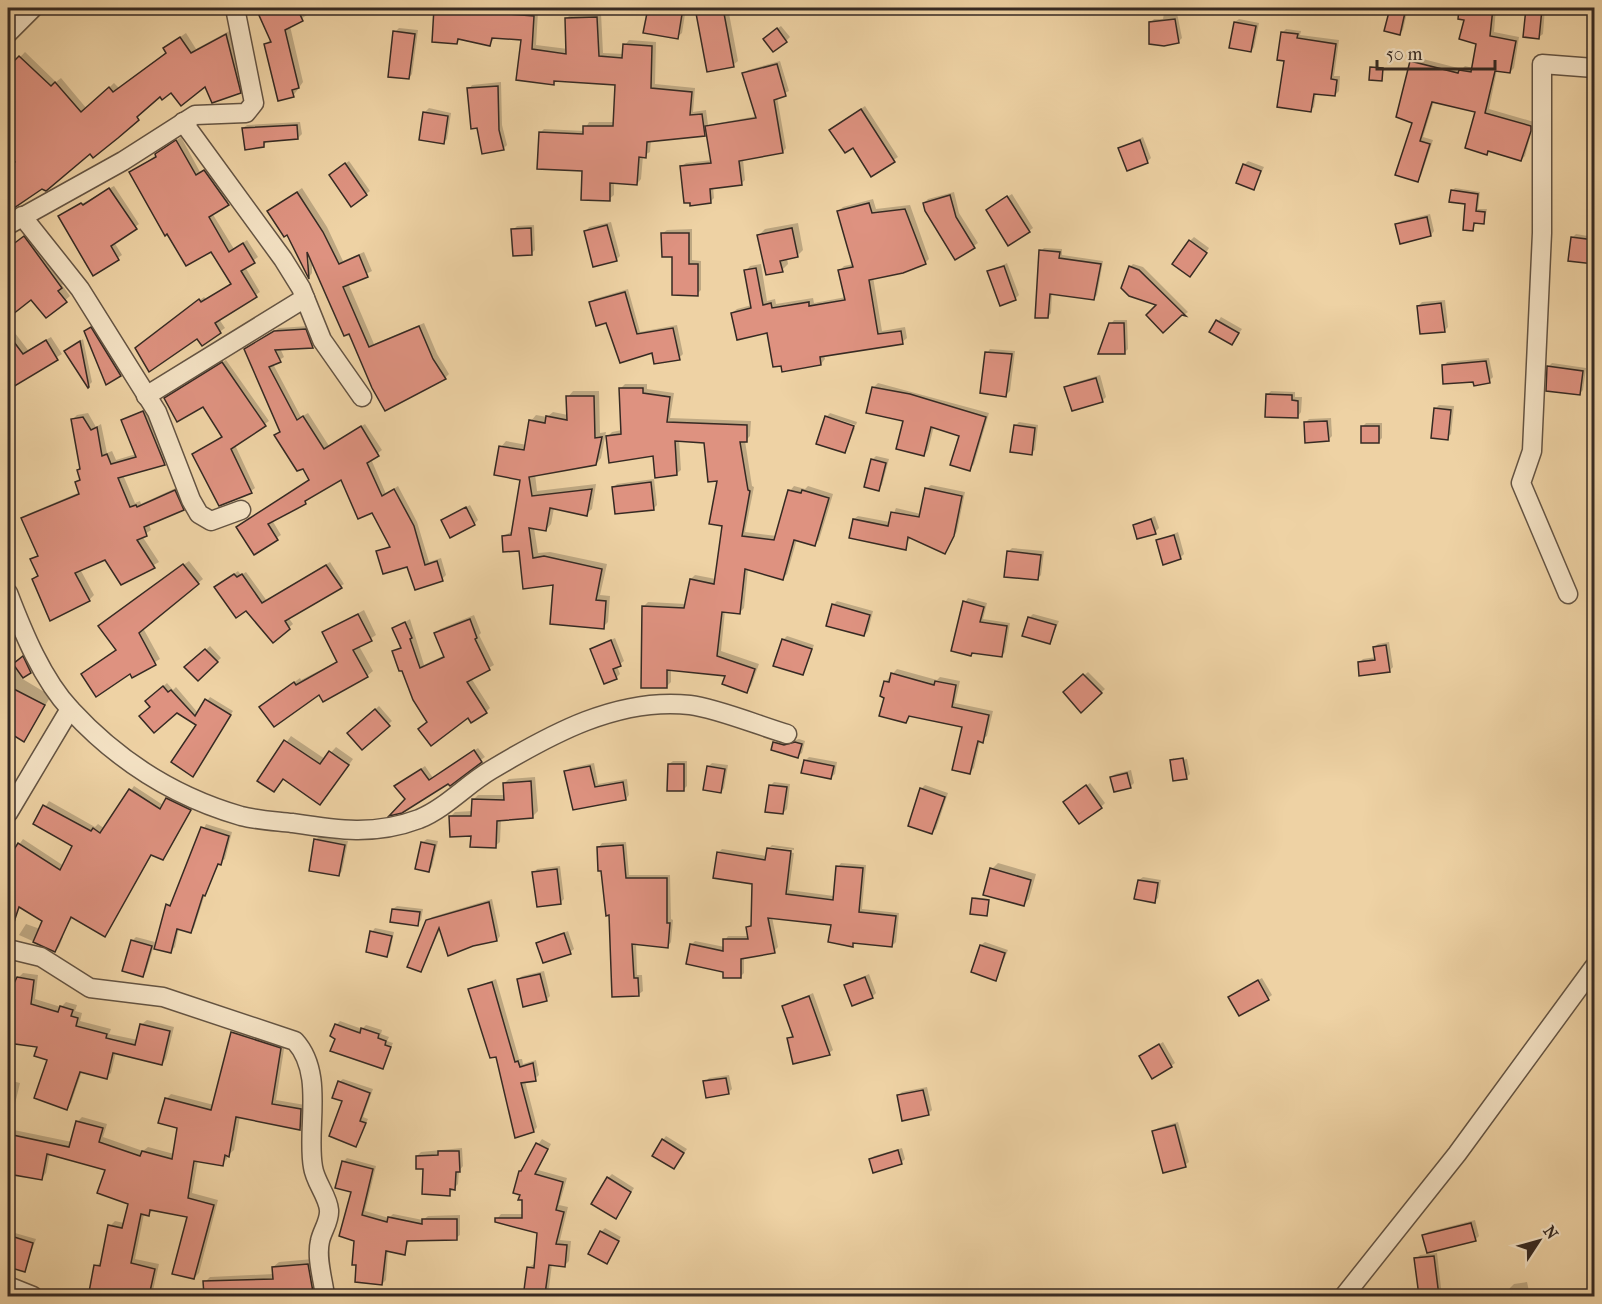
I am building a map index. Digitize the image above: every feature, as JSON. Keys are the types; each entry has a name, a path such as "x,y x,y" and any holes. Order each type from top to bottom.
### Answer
{"street":[{"path":"8,33 33,8"},
{"path":"235,8 254,103 252,108 246,113 195,115 123,160 15,221 80,289 157,412 191,500 200,514 211,521 241,510"},
{"path":"1568,594 1521,483 1532,451 1542,232 1542,64 1594,68"},
{"path":"183,122 277,251 304,298 322,340 362,397"},
{"path":"146,396 304,298"},
{"path":"8,593 20,623 47,675 70,709 133,767 173,790 242,816 325,828 374,831 420,818 530,746 585,721 639,705 691,705 787,734"},
{"path":"8,813 70,709"},
{"path":"8,949 41,957 90,988 163,997 295,1041 301,1048 308,1070 313,1109 311,1155 313,1170 329,1210 320,1242 325,1296"},
{"path":"1344,1296 1457,1154 1594,967"},
{"path":"8,1286 33,1296"}],"building":[{"path":"269,8 297,8 303,21 285,30 299,88 292,90 294,97 278,101 264,44 271,42 258,13"},
{"path":"434,8 497,8 496,13 534,16 532,49 566,54 565,18 597,17 599,56 622,58 623,44 652,46 651,88 692,92 690,115 702,114 705,136 647,142 646,158 639,157 637,185 610,183 610,201 581,200 582,171 537,169 539,132 583,134 583,126 613,126 615,85 554,81 554,85 516,80 521,40 492,38 490,46 458,39 457,44 432,42"},
{"path":"648,8 683,8 678,39 643,33"},
{"path":"695,8 723,8 734,67 707,72"},
{"path":"1390,8 1406,8 1400,35 1384,31"},
{"path":"1459,8 1493,8 1490,36 1516,41 1510,73 1495,71 1485,113 1531,126 1521,161 1488,151 1487,155 1465,148 1475,112 1432,102 1420,141 1430,144 1418,182 1395,175 1412,123 1396,117 1410,61 1458,73 1459,70 1471,72 1476,44 1459,39 1464,20 1458,19"},
{"path":"1526,8 1542,9 1539,39 1523,37"},
{"path":"1175,19 1179,43 1164,46 1149,44 1149,22"},
{"path":"1234,22 1256,26 1251,52 1229,48"},
{"path":"777,28 787,42 773,52 763,39"},
{"path":"393,31 415,34 409,79 388,77"},
{"path":"1281,32 1298,34 1297,38 1336,44 1331,79 1337,80 1335,96 1314,94 1311,112 1277,107 1284,61 1277,60"},
{"path":"226,34 241,93 212,103 205,87 181,106 171,93 162,100 160,97 137,117 139,120 93,158 90,154 46,191 42,189 8,212 8,168 15,162 8,153 8,67 19,56 51,86 55,82 81,112 109,87 113,92 166,53 163,48 180,37 191,53"},
{"path":"777,64 786,96 774,100 783,153 739,161 742,185 710,189 711,203 690,206 690,203 684,203 680,166 711,163 705,126 756,118 742,73"},
{"path":"1370,67 1383,68 1382,81 1369,80"},
{"path":"498,86 499,130 504,150 482,154 477,128 471,129 467,88"},
{"path":"861,109 895,162 871,177 853,148 845,153 829,130"},
{"path":"423,112 448,116 444,144 419,140"},
{"path":"297,125 298,139 264,142 264,147 245,150 242,128"},
{"path":"176,140 196,175 204,170 229,205 209,217 229,252 243,243 255,263 241,271 257,297 215,323 221,333 202,346 197,339 149,372 135,348 199,299 201,302 231,284 211,252 186,266 167,234 165,236 129,172 156,157 155,154"},
{"path":"1140,140 1148,163 1127,171 1118,148"},
{"path":"345,163 367,195 351,207 329,175"},
{"path":"1243,164 1261,171 1254,190 1236,183"},
{"path":"109,188 137,229 111,246 119,260 93,276 58,216 81,203 83,205"},
{"path":"1451,190 1478,194 1476,211 1485,212 1484,224 1474,223 1473,231 1463,230 1465,204 1449,202"},
{"path":"297,192 323,232 339,264 359,255 368,277 343,287 369,347 419,326 433,359 446,379 385,411 372,388 349,334 344,336 307,252 309,279 287,235 284,237 267,211"},
{"path":"950,195 956,217 975,248 955,260 925,211 923,203"},
{"path":"1007,196 1030,232 1008,246 986,210"},
{"path":"869,203 872,213 905,209 926,264 903,273 869,280 878,334 901,331 903,344 820,357 821,365 782,372 781,366 773,367 767,333 737,340 731,313 751,308 744,270 756,268 763,305 771,303 772,308 809,302 809,306 845,300 838,270 853,267 837,211"},
{"path":"1427,217 1431,236 1400,244 1395,224"},
{"path":"607,225 617,261 593,267 584,231"},
{"path":"531,228 532,255 513,256 511,229"},
{"path":"792,228 798,257 780,261 783,272 766,275 757,235"},
{"path":"661,233 689,233 689,264 698,264 698,296 672,295 672,257 662,257"},
{"path":"24,236 62,288 58,291 67,302 46,318 31,300 8,318 8,248"},
{"path":"1571,237 1594,240 1594,264 1568,261"},
{"path":"1189,240 1207,253 1190,277 1172,264"},
{"path":"1039,250 1060,252 1059,258 1101,264 1094,300 1050,294 1048,318 1035,318"},
{"path":"1004,266 1016,300 1000,306 987,271"},
{"path":"1129,266 1139,270 1186,316 1182,315 1163,333 1146,315 1156,305 1129,296 1121,288"},
{"path":"625,292 637,334 673,328 680,360 654,364 652,353 620,363 606,323 596,326 589,302"},
{"path":"1441,303 1445,332 1420,334 1417,306"},
{"path":"1216,320 1239,333 1232,345 1209,332"},
{"path":"1109,323 1124,323 1125,354 1098,354"},
{"path":"91,327 121,376 106,385 84,331"},
{"path":"306,329 313,348 275,350 281,362 269,367 297,420 303,416 324,449 361,426 379,456 367,463 382,496 394,489 414,526 425,565 437,561 443,581 415,590 407,567 383,574 376,551 390,547 372,513 358,519 341,480 305,501 306,504 268,524 278,540 254,555 236,527 309,480 303,469 297,471 274,435 280,432 244,349 274,331"},
{"path":"8,334 23,354 46,340 58,360 8,390"},
{"path":"80,341 89,387 88,388 64,351"},
{"path":"985,352 1012,354 1006,397 980,393"},
{"path":"1486,361 1490,383 1474,386 1473,382 1443,384 1442,365"},
{"path":"222,362 266,426 231,449 252,493 219,506 192,454 222,437 203,407 177,422 164,398"},
{"path":"1547,366 1583,371 1580,395 1546,391"},
{"path":"1096,378 1103,402 1072,411 1064,387"},
{"path":"872,387 910,394 986,417 970,471 950,465 959,436 931,427 924,456 896,449 903,421 866,413"},
{"path":"619,388 643,388 643,393 670,397 667,422 747,425 747,442 740,442 750,491 742,536 774,540 788,490 801,493 802,490 829,498 815,546 794,540 783,580 745,569 740,614 722,612 717,656 755,669 747,693 722,684 725,676 667,670 667,688 641,688 642,606 684,608 690,579 714,584 722,526 709,524 717,481 708,482 704,443 675,441 677,475 655,478 653,456 609,463 606,436 621,434"},
{"path":"1266,394 1292,395 1292,400 1298,401 1298,418 1265,417"},
{"path":"566,396 594,396 595,438 602,437 596,465 529,477 532,496 592,489 587,516 550,508 546,531 529,528 533,558 544,556 602,569 596,600 606,601 604,629 550,624 553,585 523,589 519,551 503,552 502,536 511,535 520,480 494,475 499,446 524,450 529,420 545,423 546,416 567,420"},
{"path":"1434,408 1451,410 1448,440 1431,438"},
{"path":"143,411 165,465 118,478 130,507 136,505 137,507 175,490 184,510 144,527 147,536 137,540 155,568 121,585 105,560 75,573 90,601 50,621 32,579 38,576 30,559 38,556 21,518 79,494 75,482 80,480 77,470 80,469 71,419 83,417 91,430 97,427 102,456 107,454 111,464 136,457 121,420"},
{"path":"825,416 854,426 845,453 816,444"},
{"path":"1327,421 1329,441 1305,443 1304,422"},
{"path":"1014,425 1035,428 1032,455 1010,452"},
{"path":"1361,426 1379,426 1379,443 1361,443"},
{"path":"871,459 886,463 879,491 864,487"},
{"path":"651,482 654,510 615,514 612,487"},
{"path":"925,488 962,496 954,536 945,554 908,537 906,550 849,538 853,519 888,526 891,512 919,517"},
{"path":"466,507 475,525 450,538 441,520"},
{"path":"1151,519 1156,534 1137,539 1133,525"},
{"path":"1174,535 1181,559 1163,565 1156,540"},
{"path":"1007,551 1041,555 1038,580 1004,577"},
{"path":"183,564 199,584 139,633 156,665 132,678 130,674 96,697 81,674 116,650 98,626"},
{"path":"326,565 342,588 285,621 290,629 273,643 246,611 236,618 214,587 234,574 237,577 242,574 262,603"},
{"path":"963,601 984,607 980,622 1007,626 1002,657 972,653 971,656 951,651"},
{"path":"832,604 870,615 864,636 826,626"},
{"path":"358,614 372,641 353,650 368,677 323,702 319,695 274,727 259,707 294,682 296,685 337,662 322,632"},
{"path":"1028,617 1056,625 1050,644 1022,636"},
{"path":"470,619 477,638 475,639 490,670 467,682 487,713 471,723 468,718 431,746 418,729 427,722 413,700 392,651 401,648 392,628 405,622 420,668 444,657 434,633"},
{"path":"782,639 812,649 803,675 773,666"},
{"path":"611,640 621,666 613,669 617,679 604,684 590,649"},
{"path":"1386,645 1390,672 1359,676 1358,662 1375,660 1373,647"},
{"path":"205,649 218,662 198,681 184,667"},
{"path":"23,656 31,673 23,678 13,664"},
{"path":"891,673 934,685 935,681 956,685 952,707 989,715 983,743 978,741 970,774 952,770 962,727 909,716 906,723 879,716 884,698 880,696 884,681 889,682"},
{"path":"1083,674 1102,693 1081,713 1063,692"},
{"path":"8,686 45,705 24,742 8,732"},
{"path":"163,686 168,692 171,690 195,716 205,699 231,715 193,777 171,762 196,725 177,713 154,733 139,716 150,707 145,701"},
{"path":"375,709 390,726 362,750 347,733"},
{"path":"284,740 320,764 329,751 349,765 320,805 283,779 274,792 257,781"},
{"path":"773,742 784,745 795,742 802,744 798,758 771,750"},
{"path":"474,750 482,762 450,786 448,784 402,813 389,816 405,799 394,786 421,769 429,780"},
{"path":"1183,758 1187,779 1173,781 1170,760"},
{"path":"804,760 834,766 831,779 801,773"},
{"path":"668,764 684,764 684,791 667,791"},
{"path":"590,766 595,787 623,782 626,800 573,810 564,771"},
{"path":"707,766 725,769 721,793 703,790"},
{"path":"1127,773 1131,788 1114,792 1110,777"},
{"path":"531,781 533,818 497,821 496,848 470,847 471,836 450,837 449,816 471,816 472,799 504,800 503,783"},
{"path":"769,785 787,787 783,814 765,812"},
{"path":"1086,785 1102,808 1079,824 1063,802"},
{"path":"920,788 945,797 932,834 908,826"},
{"path":"129,789 160,809 166,798 191,810 163,860 151,855 105,937 71,917 55,952 33,942 42,921 19,907 10,934 8,933 8,859 18,843 60,870 72,846 33,824 43,805 91,831 93,828 100,833"},
{"path":"201,827 229,836 221,865 218,864 205,896 203,895 191,933 177,929 171,953 154,949 166,904 170,906"},
{"path":"314,839 345,845 339,876 309,871"},
{"path":"421,842 435,845 429,872 415,869"},
{"path":"623,845 626,878 667,878 667,923 670,923 668,948 632,944 634,978 638,978 639,996 612,997 609,915 606,916 601,871 598,871 597,847"},
{"path":"767,848 791,851 786,894 833,900 836,866 863,868 859,912 896,916 892,947 853,943 853,947 828,942 831,925 768,918 775,953 741,959 741,978 723,978 723,972 686,964 690,944 723,951 723,939 748,939 746,927 751,926 752,884 713,878 717,852 765,860"},
{"path":"990,868 1031,880 1024,906 983,895"},
{"path":"557,869 561,904 537,907 532,872"},
{"path":"1138,880 1158,883 1155,903 1134,899"},
{"path":"972,898 989,900 987,916 970,914"},
{"path":"489,902 497,941 473,946 448,956 439,928 421,972 407,967 426,920"},
{"path":"392,909 420,912 418,926 390,922"},
{"path":"370,931 392,936 387,957 366,952"},
{"path":"564,933 571,954 543,963 536,943"},
{"path":"131,940 152,946 143,977 122,971"},
{"path":"980,945 1005,953 996,981 971,972"},
{"path":"540,974 547,1001 523,1007 517,979"},
{"path":"17,977 34,980 31,1004 58,1012 60,1006 73,1010 71,1016 78,1018 76,1026 107,1034 106,1038 135,1045 140,1024 170,1031 162,1065 113,1053 107,1079 80,1072 67,1110 34,1098 47,1060 34,1056 37,1047 8,1043 9,994"},
{"path":"865,977 873,998 852,1006 844,985"},
{"path":"1258,980 1269,1000 1239,1016 1228,997"},
{"path":"492,982 515,1062 518,1061 520,1067 533,1063 536,1081 521,1083 534,1132 515,1138 496,1057 490,1058 468,989"},
{"path":"809,996 830,1055 793,1064 787,1038 793,1037 782,1006"},
{"path":"335,1024 360,1033 361,1028 379,1034 378,1038 386,1041 385,1045 391,1047 383,1069 330,1051 335,1039 330,1036"},
{"path":"231,1032 281,1048 272,1104 301,1109 300,1130 236,1117 229,1157 225,1155 223,1166 194,1161 188,1198 214,1205 194,1279 172,1274 187,1217 150,1210 149,1216 141,1214 131,1263 155,1269 149,1296 111,1296 89,1292 94,1265 100,1266 108,1225 122,1228 128,1204 97,1193 105,1170 47,1154 42,1180 14,1175 14,1171 8,1170 8,1134 69,1147 76,1121 103,1128 99,1142 140,1156 142,1151 172,1159 177,1128 158,1123 165,1098 211,1110"},
{"path":"1159,1044 1172,1067 1152,1079 1139,1056"},
{"path":"726,1078 729,1094 706,1098 703,1081"},
{"path":"338,1081 370,1093 360,1121 366,1123 356,1147 329,1136 342,1101 332,1098"},
{"path":"923,1090 929,1115 902,1121 897,1095"},
{"path":"1175,1125 1186,1167 1163,1173 1152,1131"},
{"path":"662,1139 684,1153 674,1169 652,1156"},
{"path":"536,1143 548,1149 535,1174 563,1182 556,1210 564,1212 556,1244 567,1245 565,1267 549,1265 545,1294 524,1290 527,1267 534,1268 537,1233 495,1222 495,1218 522,1218 522,1200 518,1200 520,1195 513,1193 519,1171"},
{"path":"898,1150 902,1164 873,1173 869,1159"},
{"path":"438,1151 459,1151 460,1172 456,1172 455,1190 450,1189 450,1196 422,1194 423,1169 416,1169 416,1156 438,1155"},
{"path":"342,1161 373,1169 362,1215 387,1222 388,1217 422,1224 422,1219 457,1219 457,1240 407,1241 405,1255 386,1251 382,1285 355,1282 356,1265 352,1265 354,1241 339,1236 351,1192 335,1188"},
{"path":"607,1177 631,1192 616,1219 591,1204"},
{"path":"1471,1223 1476,1241 1427,1253 1422,1235"},
{"path":"600,1231 619,1241 607,1264 588,1254"},
{"path":"8,1235 33,1243 25,1272 8,1267"},
{"path":"1434,1256 1439,1296 1419,1296 1414,1258"},
{"path":"308,1264 313,1292 262,1296 204,1296 203,1281 273,1279 272,1267"}]}
